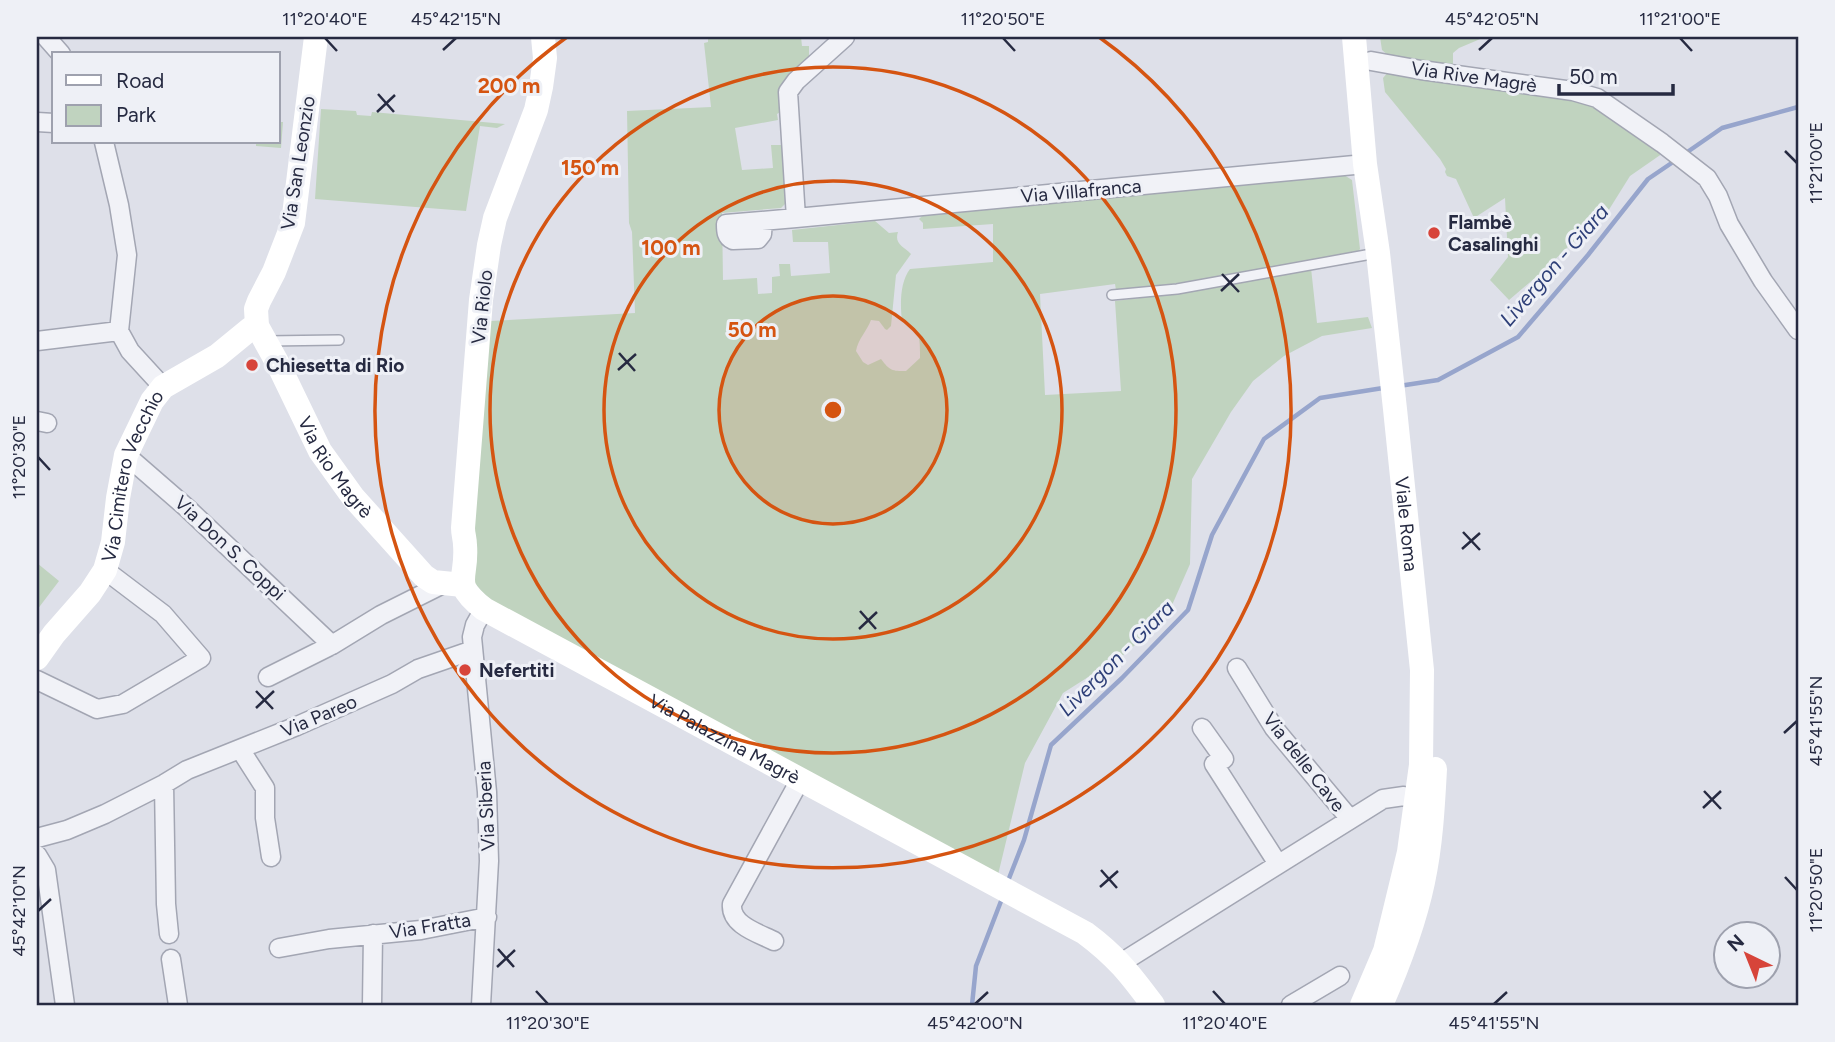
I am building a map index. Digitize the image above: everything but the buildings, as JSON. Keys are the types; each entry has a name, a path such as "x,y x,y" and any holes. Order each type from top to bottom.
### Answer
{"street":[{"path":"46,37 59,52"},
{"name":"Via San Leonzio","path":"262,333 256,309 293,223 316,37"},
{"name":"Via Riolo","path":"453,584 465,544 463,528 481,300 489,245 495,218 536,110 545,58 543,37"},
{"path":"796,218 788,92 796,81 845,37"},
{"name":"Viale Roma","path":"1354,37 1366,53 1374,163 1413,502 1436,653 1437,729 1433,802 1423,882 1401,961 1381,1005"},
{"name":"Via Rive Magrè","path":"1366,53 1573,91 1597,98 1707,178 1718,196 1728,224 1798,331"},
{"path":"108,144 127,255 119,331 130,351 163,387"},
{"name":"Via Villafranca","path":"763,221 1374,163"},
{"name":"Via Cimitero Vecchio","path":"37,658 90,593 105,570 113,542 125,455 152,401 163,387 217,356 250,329 262,333"},
{"path":"37,341 119,331"},
{"name":"Via Rio Magrè","path":"262,333 320,451 353,497 424,576 433,582 453,584"},
{"name":"Via Don S. Coppi","path":"125,455 187,508 332,645"},
{"name":"Viale Roma","path":"1362,1005 1385,951 1409,852 1421,765 1422,670 1413,502"},
{"path":"37,680 97,709 122,704 201,658 163,614 105,570"},
{"path":"268,677 332,645 381,615 453,584"},
{"name":"Via Palazzina Magrè","path":"453,584 484,609 1085,933 1121,963 1153,1005"},
{"name":"Via Siberia","path":"481,1005 489,861 487,792 472,637 484,609"},
{"name":"Via Pareo","path":"37,838 67,830 105,814 187,770 381,689 418,668 473,650"},
{"name":"Via delle Cave","path":"1237,668 1274,728 1350,819"},
{"path":"1202,727 1224,759 1214,764 1278,864"},
{"path":"240,749 265,788 265,818 271,857"},
{"path":"774,941 739,922 731,911 732,904 800,780"},
{"path":"164,784 169,934"},
{"name":"Via delle Cave","path":"1121,963 1383,799 1404,796 1416,800"},
{"path":"37,856 46,870 65,1005"},
{"name":"Via Fratta","path":"279,948 329,939 421,930 487,917"},
{"name":"Via Fratta","path":"372,1005 373,934"},
{"path":"171,959 178,1005"},
{"path":"1291,1005 1340,976"}],"lane":[{"path":"1112,295 1177,289 1385,252"},
{"path":"262,333 339,340"}],"green space":[{"path":"708,37 801,37 802,46 809,46 809,58 782,111 777,114 778,120 735,128 742,170 773,168 771,145 783,145 787,202 781,208 722,213 723,280 757,278 758,294 772,293 772,277 780,276 779,264 790,264 791,276 830,273 828,242 793,242 792,230 875,221 889,233 898,232 898,242 911,254 896,275 891,326 887,330 879,321 871,320 857,347 856,351 868,365 881,359 892,370 906,371 920,358 918,335 902,321 903,287 910,269 993,262 993,224 923,229 923,223 919,219 922,216 1344,175 1352,180 1360,249 1358,252 1180,283 1119,291 1116,290 1115,284 1040,294 1045,395 1121,391 1115,301 1171,294 1311,268 1317,323 1368,317 1372,328 1322,336 1284,356 1253,381 1231,412 1192,479 1190,564 1169,612 1123,655 1063,693 1025,763 997,879 492,602 475,584 472,558 490,321 635,313 632,232 629,223 627,111 711,107 704,43 708,42"},
{"path":"1380,37 1485,37 1453,53 1453,69 1391,58 1382,50"},
{"path":"1389,71 1589,101 1666,151 1630,176 1605,216 1509,300 1490,280 1508,257 1505,198 1474,218 1456,179 1447,176 1440,159 1385,92 1383,78"},
{"path":"321,109 356,111 357,115 371,116 372,112 505,124 497,128 480,126 466,211 315,199"},
{"path":"280,122 283,122 281,148 256,146 280,144"},
{"path":"37,563 59,581 37,610"}],"waterway":[{"name":"Livergon - Giara","path":"1683,155 1722,128 1798,107"},
{"name":"Livergon - Giara","path":"1399,386 1438,380 1518,337 1648,179 1676,160"},
{"name":"Livergon - Giara","path":"1008,881 1024,840 1051,745 1122,678 1188,610 1212,535 1264,439 1320,398 1383,388"},
{"name":"Livergon - Giara","path":"972,1005 976,966 1003,896"}],"place":[{"name":"Flambè Casalinghi","path":"1434,233"},
{"name":"Chiesetta di Rio","path":"252,365"},
{"name":"Nefertiti","path":"465,670"}]}
